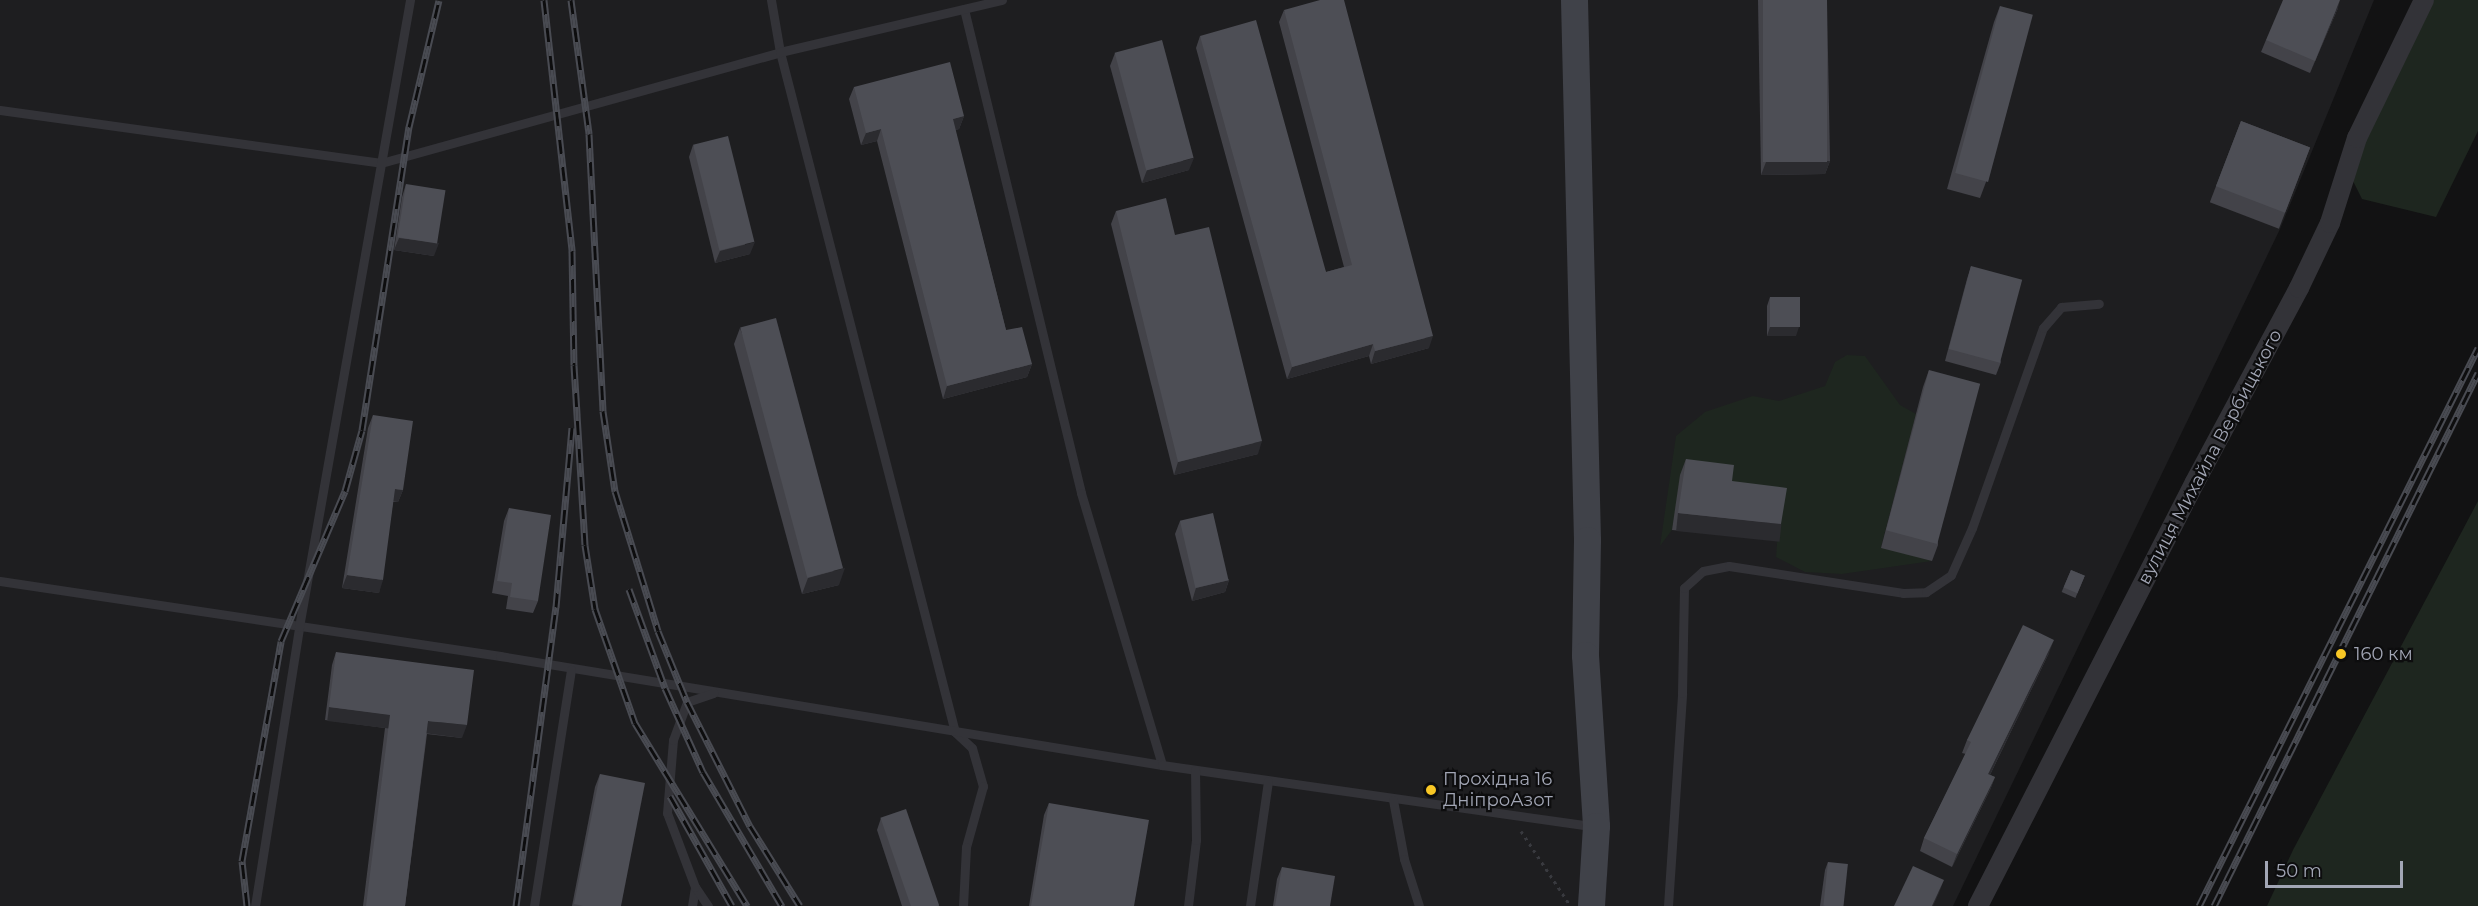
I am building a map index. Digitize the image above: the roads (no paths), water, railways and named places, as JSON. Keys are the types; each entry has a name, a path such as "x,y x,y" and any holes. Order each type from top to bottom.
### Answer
{"street":[{"path":"1574,0 1587,540 1585,655 1596,826 1592,906"},
{"name":"вулиця Михайла Вербицького","path":"1978,906 2194,483 2299,288 2330,223 2357,138 2424,0"}],"lane":[{"path":"255,906 299,627 410,0"},
{"path":"771,0 780,52 955,732 972,748 983,786 966,847 963,906"},
{"path":"0,110 381,163 780,52 1002,0"},
{"path":"964,9 1081,493 1162,765"},
{"path":"1668,906 1682,693 1684,588 1703,571 1730,566 1903,593 1926,592 1951,575 1972,528 2043,328 2061,306 2099,304"},
{"path":"0,581 500,656 571,670 1162,765 1394,800 1596,826"},
{"path":"534,906 571,670"},
{"path":"708,906 695,886 667,813 673,740 687,702 716,693"},
{"path":"1188,906 1196,840 1195,770"},
{"path":"1251,906 1268,780"},
{"path":"1394,800 1404,859 1419,906"},
{"path":"692,906 695,886"}],"railway":[{"path":"247,906 242,861 281,641 345,491 362,430 409,127 439,0"},
{"path":"544,0 572,251 574,365 585,545 595,609 635,723 747,906"},
{"path":"571,0 589,134 603,411 615,491 658,631 687,702 750,826 800,906"},
{"path":"2199,906 2478,348"},
{"path":"2214,906 2478,373"},
{"path":"516,906 556,607 572,428"},
{"path":"629,589 665,688 703,772 782,906"},
{"path":"670,796 732,906"}],"place":[{"name":"160 км","path":"2341,654"},
{"name":"Прохідна 16 ДніпроАзот","path":"1431,790"}]}
